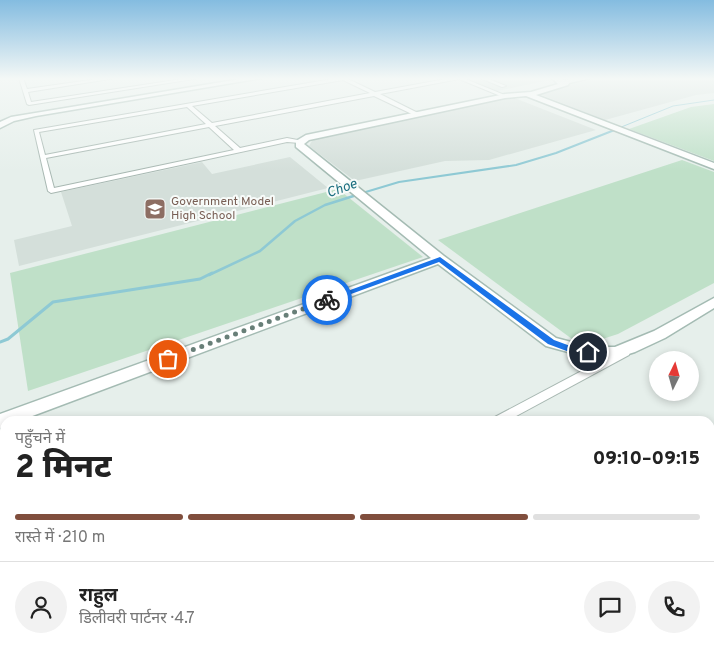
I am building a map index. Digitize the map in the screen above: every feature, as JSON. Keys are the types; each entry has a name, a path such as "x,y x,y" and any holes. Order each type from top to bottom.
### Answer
{"street":[{"path":"0,126 8,115 50,109"},
{"path":"8,115 64,109"},
{"path":"165,109 36,131 50,191 287,140 300,141 306,138 441,109"},
{"path":"192,109 238,150"},
{"path":"43,157 296,109"},
{"path":"406,109 416,114"},
{"path":"562,109 714,166"},
{"path":"0,131 51,111"},
{"path":"300,141 299,145 304,150 366,200 440,259 551,342 572,350 605,354 634,347"},
{"path":"14,416 440,259"},
{"path":"506,416 714,302"}],"shaded area":[{"path":"456,109 542,109 596,130 489,160 445,161 355,181 309,146 313,139"},
{"path":"577,109 645,109 605,120"},
{"name":"Government Model High School","path":"290,157 328,188 19,266 14,240 72,226 61,192 202,162 212,174"}],"green space":[{"path":"686,109 714,109 714,161 629,129"},
{"path":"682,160 714,172 714,283 618,334 590,343 572,339 438,240"},
{"path":"338,189 423,257 28,391 10,273"}],"waterway":[{"name":"Choe","path":"614,130 666,109"},
{"name":"Choe","path":"359,194 399,182 516,165 556,153 617,129"},
{"name":"Choe","path":"209,275 260,251 295,221 325,205 363,193"},
{"name":"Choe","path":"0,342 8,339 53,302 200,279 212,273"}],"way so far":[{"path":"168,359 327,300"}],"place":[{"name":"Government Model High School","path":"155,209"}],"route":[{"path":"327,300 440,259 551,342 572,350 588,352"}]}
